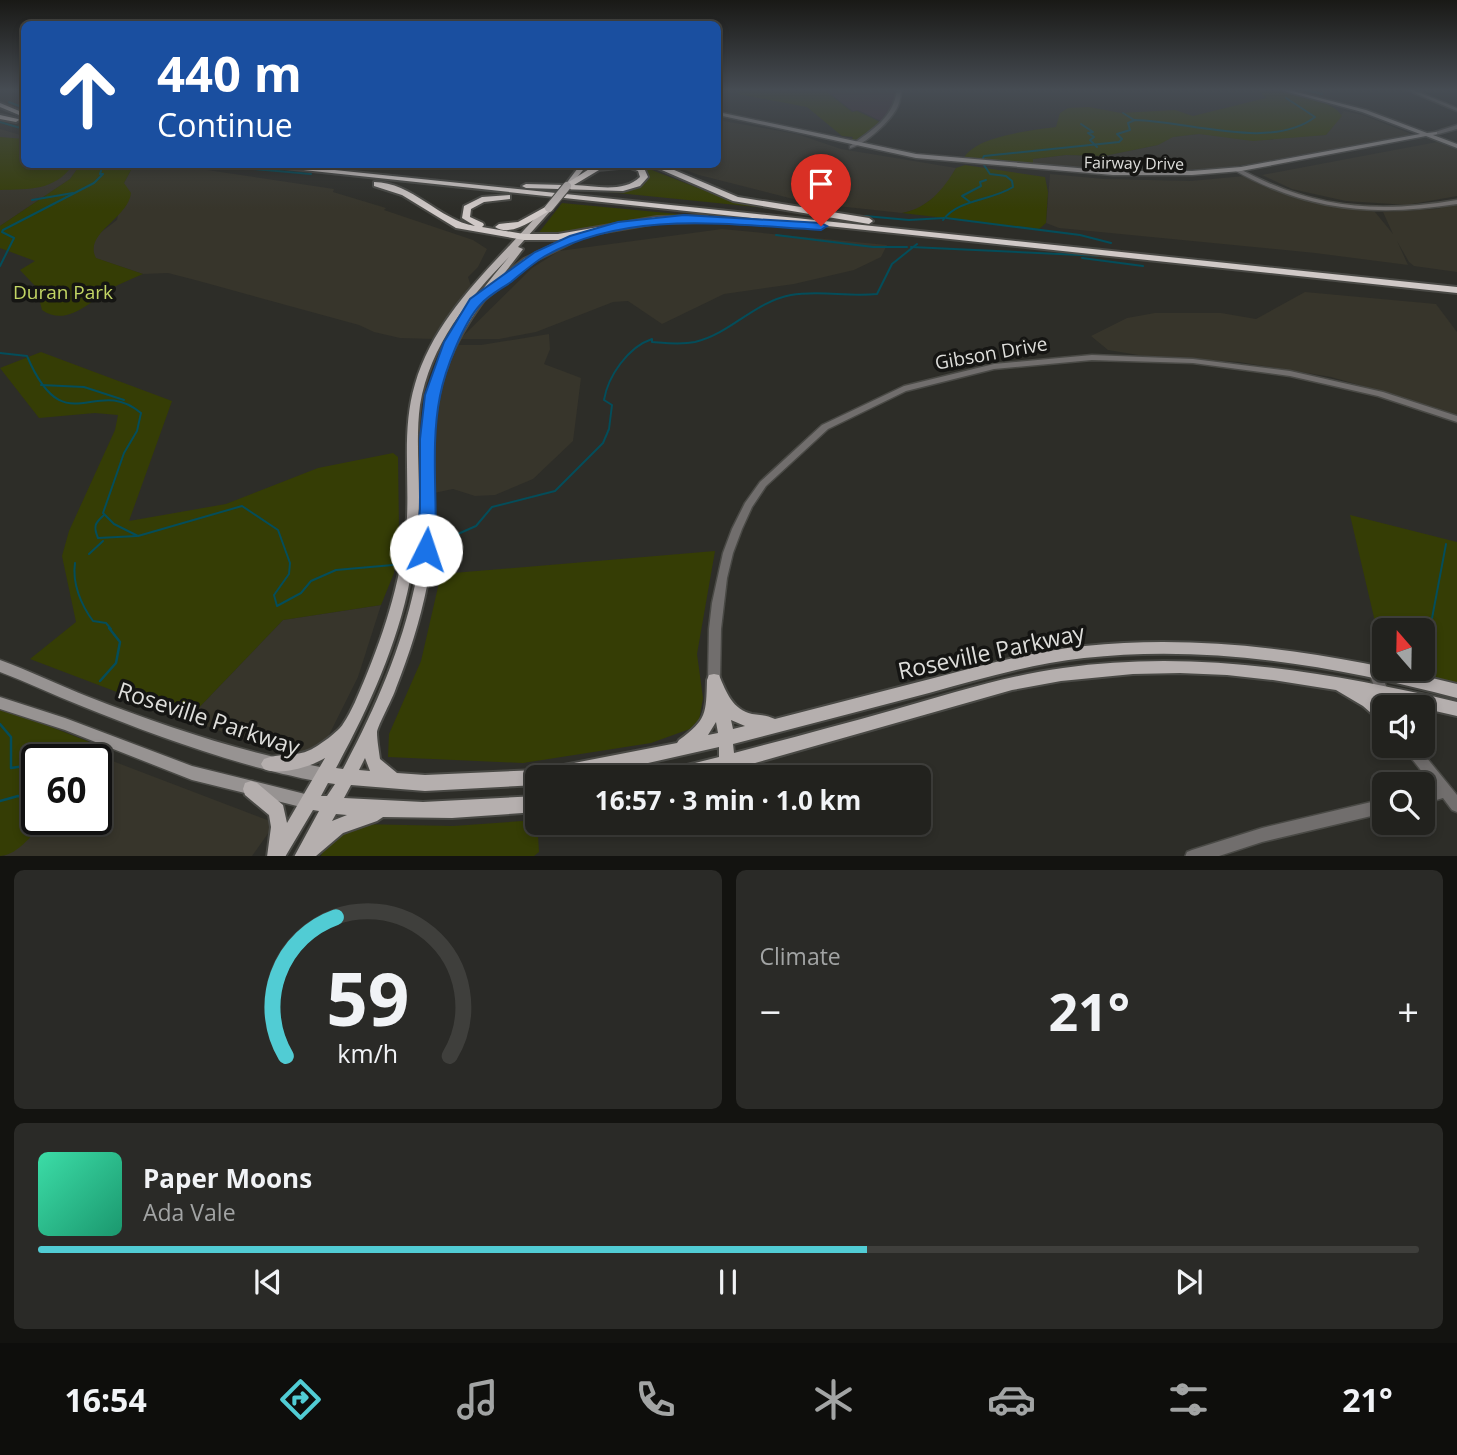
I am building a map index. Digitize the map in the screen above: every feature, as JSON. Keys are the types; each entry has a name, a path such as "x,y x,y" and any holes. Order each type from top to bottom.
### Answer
{"highway":[{"path":"274,168 386,186 405,193 459,226 526,234 558,237 618,225 684,219 882,227"},
{"path":"287,168 656,207 1457,283"},
{"path":"346,168 1457,290"},
{"path":"572,182 598,168"},
{"path":"519,186 623,189 637,184 644,177 641,170 636,168"},
{"path":"662,168 736,199 882,227"},
{"path":"526,234 470,222 464,216 466,211 482,200 503,197 656,207"},
{"path":"496,227 523,224 535,213 549,208"},
{"path":"475,302 539,254 575,238 618,225"}],"main road":[{"name":"Fairway Drive","path":"788,129 854,146 971,164 1135,178 1183,178 1242,171 1436,135"},
{"path":"1417,129 1436,135"},
{"path":"1420,129 1457,144"},
{"path":"275,856 325,775 350,727 381,654 405,572 412,525 412,442 420,384 441,334 463,301 516,241 526,234 582,168"},
{"path":"303,856 371,731 395,675 415,611 426,550 428,439 433,395 451,342 475,302 524,242 526,234"},
{"path":"412,442 420,446 421,480 428,486"},
{"name":"Roseville Parkway","path":"613,765 989,670 1087,652 1223,650 1284,655 1372,671"},
{"name":"Roseville Parkway","path":"0,666 93,705 269,764 325,775 397,782 453,783 525,778"},
{"name":"Roseville Parkway","path":"719,765 1007,684 1085,671 1169,666 1217,667 1336,682 1401,695"},
{"path":"714,680 728,711 735,717 745,721 779,724"},
{"path":"714,680 726,738 727,763"},
{"path":"677,749 708,727 713,708 714,680"},
{"name":"Roseville Parkway","path":"1416,681 1457,691"},
{"path":"1336,682 1372,705"},
{"path":"0,703 65,724 192,773 309,802 387,810 447,811 525,805"},
{"name":"Roseville Parkway","path":"1435,704 1457,709"},
{"path":"269,764 307,761 323,752 350,727"},
{"path":"371,731 373,764 377,770 397,782"},
{"path":"251,789 276,811 279,827 275,856"},
{"path":"303,856 338,826 387,810"}],"street":[{"path":"854,146 874,129"},
{"name":"Fairway Drive","path":"1436,135 1452,129"},
{"name":"Fairway Drive","path":"1436,135 1457,134"},
{"path":"1242,171 1283,192 1324,202 1421,208 1457,200"},
{"name":"Gibson Drive","path":"714,680 716,599 735,534 756,495 778,467 812,436 860,407 891,393 958,374 1016,363 1113,357 1188,360 1306,375 1345,383 1384,393 1457,419"},
{"path":"1378,681 1384,695"},
{"path":"1418,758 1457,805"},
{"path":"1435,794 1444,791"},
{"path":"1192,856 1262,835 1372,809"}],"shaded area":[{"path":"0,129 21,135 21,168 78,168 70,179 0,226"},
{"path":"721,129 768,129 797,134 841,149 956,168 943,191 918,209 902,213 809,203 679,168 721,168"},
{"path":"1331,129 1399,129 1414,135 1226,168 1133,171 1033,165 1033,159 1066,155 1104,156 1158,145 1172,137 1199,134 1272,140 1326,135"},
{"path":"1437,142 1457,150 1457,196 1407,205 1346,201 1292,189 1262,175"},
{"path":"194,168 334,189 333,192 473,240 487,249 478,267 468,277 471,286 434,339 400,338 199,281 168,273 143,274 95,258 93,243 100,233 117,220 124,183 131,170"},
{"path":"1050,174 1104,179 1191,181 1244,176 1301,199 1375,212 1393,234 1383,212 1436,209 1457,204 1457,272 1414,266 1397,241 1408,265 1315,253 1059,228 1046,223"},
{"path":"722,229 887,245 881,257 854,270 794,284 724,294 662,324 628,301 613,302 536,332 499,339 460,339 532,268 559,251"},
{"path":"1305,292 1436,304 1457,332 1457,418 1417,402 1331,377 1239,362 1144,356 1108,350 1091,336 1127,318 1155,313 1221,313 1256,319"},
{"path":"549,334 550,349 544,364 581,378 573,441 533,479 495,495 475,496 453,489 434,493 431,455 434,407 443,371 455,345 481,345"},
{"path":"381,605 358,677 327,739 301,753 228,734 188,719 283,620"},
{"path":"112,761 270,821 269,832 252,856 4,856 27,835 112,835"}],"green space":[{"path":"833,129 871,129 856,141 850,142 853,137 842,136"},
{"path":"1042,129 1331,129 1326,135 1253,141 1199,134 1173,137 1158,145 1104,156 1066,155 1033,159 1033,165 963,160 978,145 1019,132"},
{"path":"0,137 21,139 21,168 70,168 58,180 41,187 0,190"},
{"path":"965,165 1045,177 1048,192 1046,223 1039,229 902,213 927,202 946,184 956,168"},
{"name":"Duran Park","path":"78,168 138,168 131,170 124,183 131,193 128,202 101,233 94,249 96,258 143,274 112,288 79,310 61,316 42,310 36,287 20,270 35,261 0,248 0,226 70,179"},
{"path":"642,168 716,195 767,208 608,192 638,187 648,174"},
{"path":"562,203 730,219 646,219 569,234 537,235"},
{"path":"41,352 172,401 129,521 226,504 318,468 393,453 398,457 399,534 394,573 381,605 283,620 188,719 30,659 76,622 62,556 69,531 115,430 118,415 95,413 39,418 0,368"},
{"path":"1350,515 1457,542 1457,683 1435,678 1435,618 1374,618"},
{"path":"715,551 697,654 703,698 698,726 651,743 523,763 388,757 389,734 421,661 441,574"},
{"path":"0,707 95,744 21,744 21,835 32,835 14,852 0,856"},
{"path":"525,821 525,835 538,835 539,852 534,856 321,856 331,839 358,824 453,826"}],"waterway":[{"path":"1088,129 1093,132 1088,133 1094,137 1090,140 1095,145"},
{"path":"1095,145 1119,142 1122,139 1117,134 1130,129"},
{"path":"1206,129 1253,133 1289,129"},
{"path":"982,160 984,156 1095,145"},
{"path":"943,220 957,208 1013,187 1012,181 1006,176 990,174 984,165"},
{"path":"0,266 14,238 2,232 3,230 94,183 103,174 100,174 102,168"},
{"path":"102,169 110,168"},
{"path":"243,168 311,174"},
{"path":"970,202 962,196 981,186 980,182 986,180"},
{"path":"32,200 73,193"},
{"path":"865,216 909,220 944,218"},
{"path":"946,218 1080,235 1111,243"},
{"path":"776,235 873,247 907,247"},
{"path":"913,247 917,244"},
{"path":"442,541 476,526 492,507 555,491 603,443 609,429 612,405 604,400 606,391 620,364 643,343 652,339 652,342 673,344 708,338 765,304 791,295 877,294 892,264 913,247"},
{"path":"913,247 1102,256"},
{"path":"1082,258 1143,266"},
{"path":"0,353 27,356 44,385"},
{"path":"44,385 84,387 124,400"},
{"path":"44,385 54,397 67,403 109,400 124,403 141,413 137,431 124,453 103,513 114,524 138,536 242,506 278,530 290,563 289,574 274,595 277,606 301,593 311,581 336,570 393,565"},
{"path":"104,515 96,525 98,538 137,536"},
{"path":"89,554 103,541"},
{"path":"1432,618 1446,544"},
{"path":"75,563 76,586 85,608 93,621 106,623 111,629"},
{"path":"100,681 116,663 120,642 109,628"},
{"path":"0,724 11,737 11,768 21,766"},
{"path":"0,801 21,796"}],"route":[{"path":"426,550 430,410 441,366 451,342 475,302 527,261 550,248 618,225 684,219 821,226"}]}
